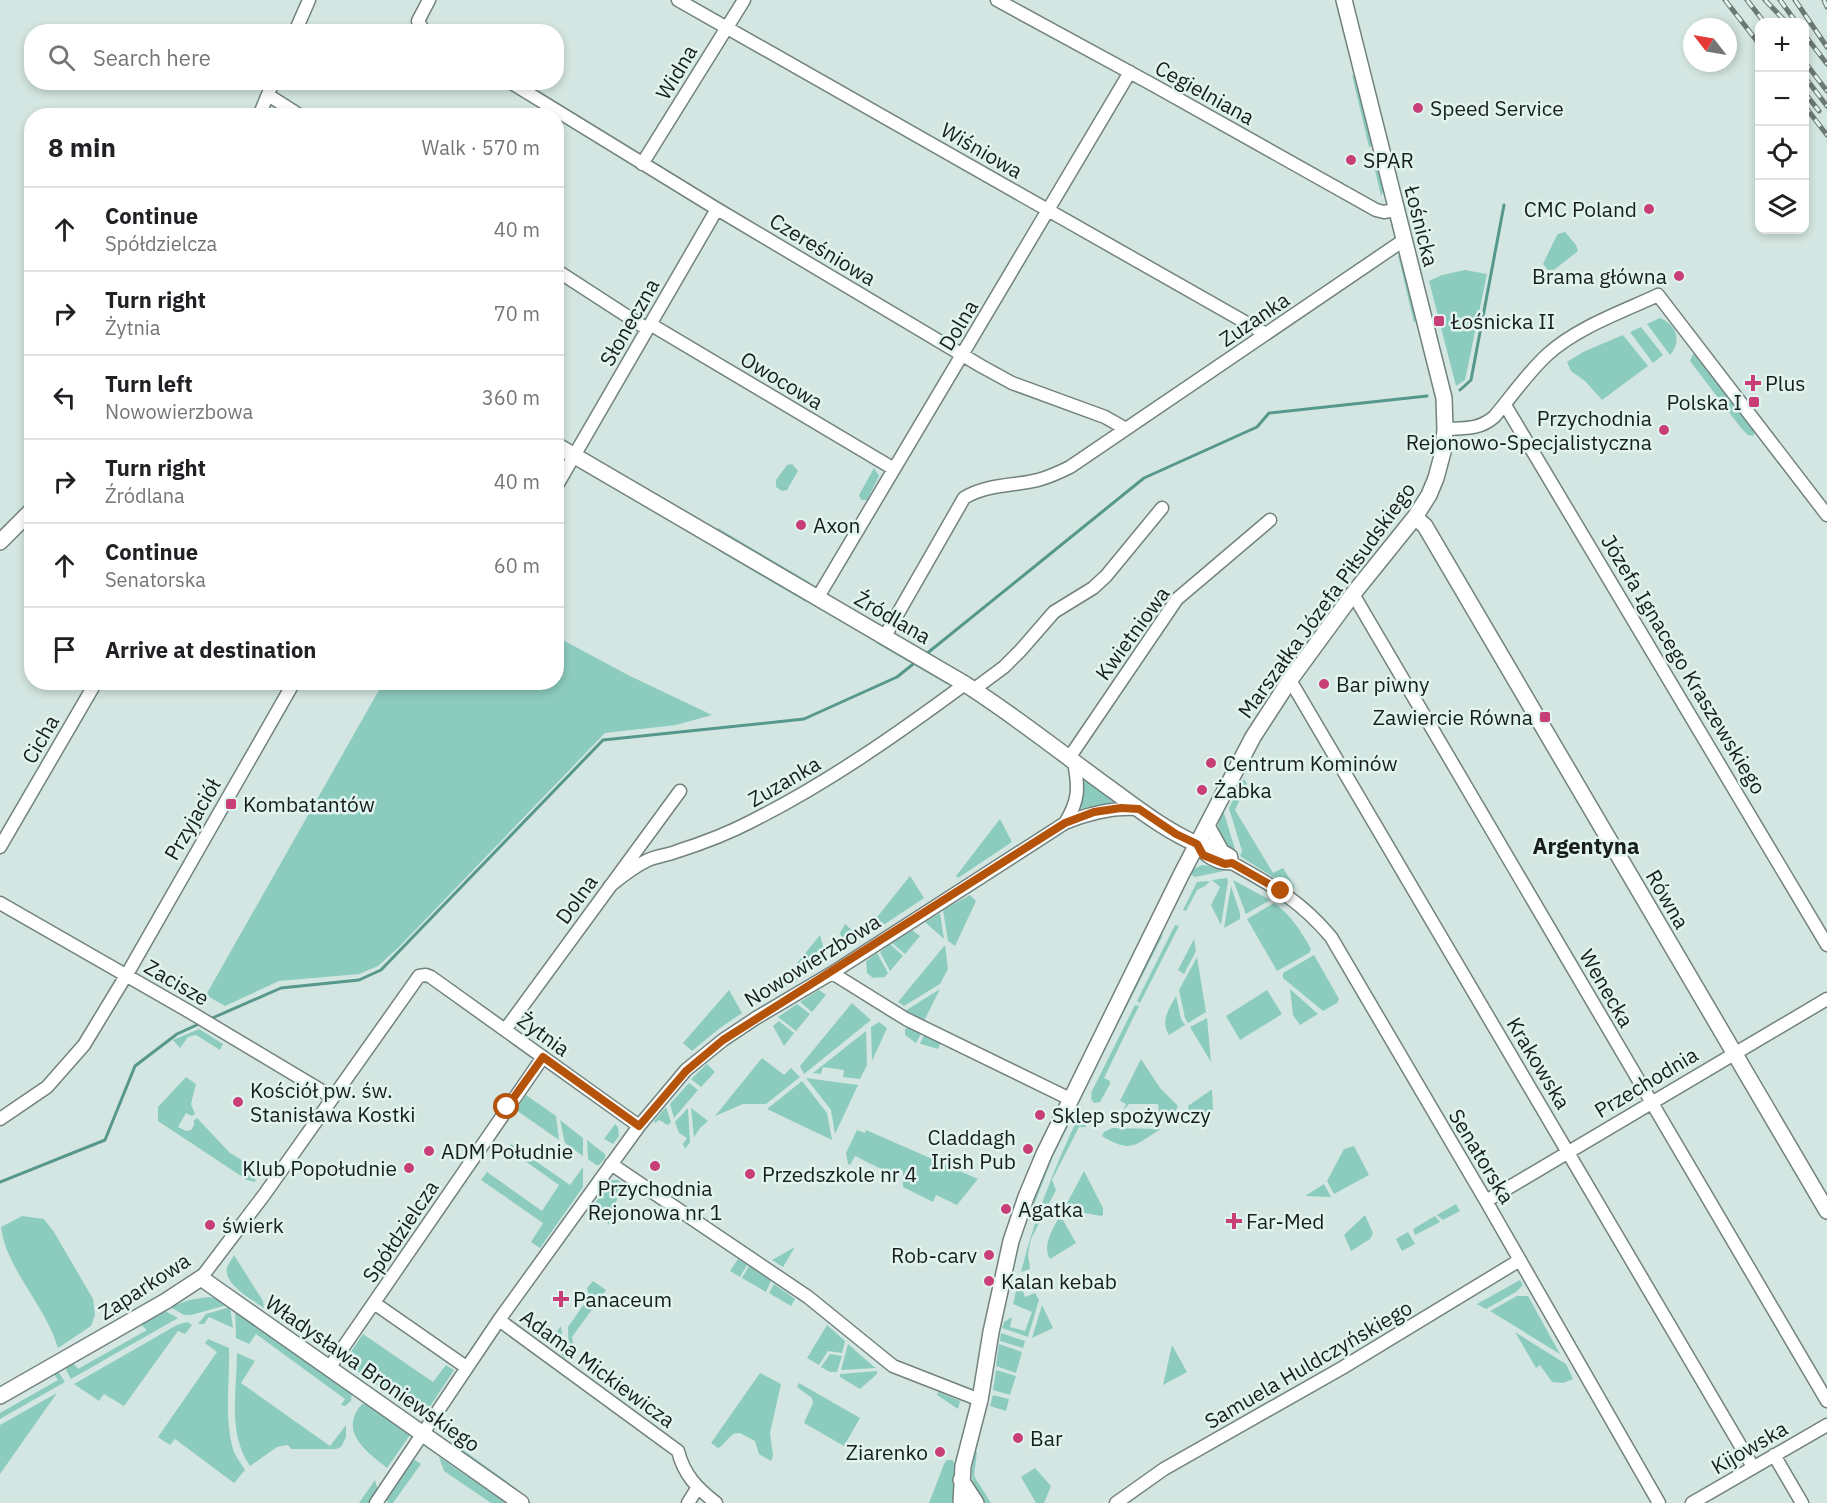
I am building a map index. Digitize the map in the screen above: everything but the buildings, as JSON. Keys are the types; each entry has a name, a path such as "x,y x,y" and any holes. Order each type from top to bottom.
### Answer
{"street":[{"path":"298,24 309,0"},
{"path":"420,24 418,16 429,0"},
{"name":"Wiśniowa","path":"678,0 1266,334"},
{"name":"Widna","path":"642,164 744,0"},
{"name":"Cegielniana","path":"998,0 1376,210 1384,212 1395,210"},
{"name":"Łośnicka","path":"1344,0 1444,398 1445,429"},
{"name":"Dolna","path":"818,597 1130,72"},
{"path":"262,108 270,90"},
{"name":"Czereśniowa","path":"523,90 552,108"},
{"path":"268,95 288,108"},
{"name":"Czereśniowa","path":"564,116 963,355 1012,382 1104,417 1126,429"},
{"name":"Słoneczna","path":"575,456 717,208"},
{"name":"Zuzanka","path":"885,636 964,498 972,493 1040,479 1070,467 1404,240"},
{"name":"Owocowa","path":"564,275 649,327 894,469"},
{"path":"1445,429 1476,428 1486,424 1505,405 1540,361 1559,345 1580,332 1658,295 1827,516"},
{"name":"Józefa Ignacego Kraszewskiego","path":"1505,405 1827,945"},
{"name":"Marszałka Józefa Piłsudskiego","path":"965,1503 961,1480 963,1466 980,1400 991,1332 1011,1241 1034,1176 1197,844 1253,737 1290,680 1353,594 1416,517 1436,478 1443,452 1445,429"},
{"name":"Źródlana","path":"564,450 969,687 1139,809 1176,834 1197,844"},
{"path":"564,474 575,456"},
{"name":"Zuzanka","path":"610,886 629,870 649,860 734,830 773,811 1004,667 1054,612 1093,588 1106,576 1162,508"},
{"path":"2,536 24,517"},
{"name":"Równa","path":"1416,517 1425,526 1827,1211"},
{"name":"Kwietniowa","path":"1071,760 1177,599 1270,520"},
{"name":"Wenecka","path":"1353,594 1827,1401"},
{"name":"Krakowska","path":"1290,680 1753,1467"},
{"name":"Cicha","path":"0,847 91,690"},
{"name":"Przyjaciół","path":"126,976 289,690"},
{"path":"1065,823 1074,807 1077,794 1071,760"},
{"name":"Dolna","path":"505,1030 680,791"},
{"name":"Nowowierzbowa","path":"376,1503 424,1434 466,1367 611,1164 667,1091 698,1060 756,1018 832,973 1065,823 1094,812 1121,808 1139,809"},
{"name":"Senatorska","path":"1208,823 1222,850 1231,856 1232,863"},
{"path":"1197,844 1210,844 1222,850"},
{"name":"Senatorska","path":"1197,844 1203,855 1225,864 1232,863 1281,891 1305,908 1331,937 1659,1503"},
{"name":"Zacisze","path":"0,903 218,1028 332,1097"},
{"path":"832,973 906,1019 1070,1099"},
{"name":"Żytnia","path":"426,975 639,1126"},
{"name":"Zaparkowa","path":"0,1396 166,1301 201,1278 264,1195 413,981 419,976 426,975"},
{"path":"0,1119 47,1087 66,1067 84,1045 126,976"},
{"name":"Przechodnia","path":"1486,1201 1827,999"},
{"name":"Spółdzielcza","path":"329,1368 543,1057"},
{"path":"611,1164 808,1298 893,1366 980,1400"},
{"name":"Samuela Huldczyńskiego","path":"1116,1503 1164,1469 1342,1368 1520,1260"},
{"name":"Władysława Broniewskiego","path":"201,1278 521,1503"},
{"path":"374,1303 466,1367"},
{"name":"Adama Mickiewicza","path":"499,1320 678,1451 686,1474 716,1503"},
{"name":"Kijowska","path":"1692,1503 1827,1425"},
{"path":"1774,1455 1802,1503"},
{"path":"688,1503 698,1487"}],"green space":[{"path":"1352,75 1355,76 1372,146 1369,147"},
{"path":"1375,152 1384,189 1381,196 1371,153"},
{"path":"1565,232 1578,251 1554,270 1548,270 1543,264 1558,234"},
{"path":"1398,255 1401,257 1416,320 1414,323"},
{"path":"1465,270 1487,274 1465,380 1456,386 1429,281 1442,275"},
{"path":"1660,318 1674,329 1676,334 1676,344 1670,355 1647,324"},
{"path":"1641,327 1663,355 1653,363 1630,332"},
{"path":"1623,335 1648,366 1602,400 1585,381 1571,371 1567,362 1583,352"},
{"path":"1693,354 1697,354 1749,423 1755,433 1753,436 1748,435 1741,428 1690,361"},
{"path":"792,464 798,471 787,490 782,491 776,487 776,480 787,465"},
{"path":"874,468 879,476 867,500 861,500 859,495"},
{"path":"718,528 809,582 717,531"},
{"path":"722,550 805,599 806,602 719,551"},
{"path":"877,640 945,680 948,685 876,643"},
{"path":"564,641 630,676 712,715 676,725 605,733 378,966 359,974 279,981 225,1006 206,995 379,690 564,690"},
{"path":"1084,777 1118,801 1080,809 1084,792"},
{"path":"1244,779 1247,784 1235,810 1273,873 1283,868 1294,886 1293,890 1240,856 1242,851 1229,808"},
{"path":"1223,810 1235,851 1219,833 1218,822"},
{"path":"1000,819 1012,842 958,878 956,876"},
{"path":"1202,865 1224,871 1195,877 1189,873"},
{"path":"910,876 924,898 870,934 866,931"},
{"path":"1227,878 1221,925 1211,905 1220,887 1212,880"},
{"path":"1233,880 1270,900 1246,914"},
{"path":"1210,881 1197,890 1186,911 1183,910 1197,882"},
{"path":"1231,886 1240,919 1224,928"},
{"path":"970,895 976,901 955,946 948,941 943,910"},
{"path":"1274,903 1295,924 1311,949 1309,953 1277,971 1247,919"},
{"path":"940,913 944,939 925,922"},
{"path":"845,924 861,938 845,948 840,933"},
{"path":"1175,925 1179,926 1140,1003 1137,1001"},
{"path":"912,930 920,936 905,954 892,943"},
{"path":"1164,933 1083,1093 1082,1090 1158,940"},
{"path":"820,935 827,960 779,991 776,989"},
{"path":"1194,939 1196,951 1184,974 1178,970"},
{"path":"890,944 903,956 890,971 880,952"},
{"path":"945,945 948,969 940,984 904,1006 898,1002"},
{"path":"877,953 888,973 885,977 873,978 867,973 866,961"},
{"path":"1314,955 1339,999 1337,1003 1323,1011 1283,978 1283,973"},
{"path":"1197,957 1206,1012 1188,1023 1179,990"},
{"path":"940,989 924,1021 905,1011"},
{"path":"1290,989 1318,1014 1300,1025 1293,1015"},
{"path":"729,990 742,1013 692,1051 683,1043"},
{"path":"819,990 826,995 812,1012 800,1002"},
{"path":"1267,990 1282,1014 1240,1040 1226,1016"},
{"path":"1176,996 1181,1019 1185,1025 1169,1035 1165,1020"},
{"path":"852,1003 871,1020 804,1074 800,1066"},
{"path":"797,1004 810,1014 796,1031 778,1017"},
{"path":"1135,1005 1139,1006 1104,1078 1110,1081 1110,1084 1100,1102 1094,1103 1091,1099 1092,1091"},
{"path":"1207,1018 1211,1062 1190,1027"},
{"path":"779,1021 794,1033 784,1046 773,1026"},
{"path":"879,1022 887,1028 872,1061 871,1027"},
{"path":"910,1027 922,1032 916,1043 905,1035 905,1029"},
{"path":"199,1029 223,1044 220,1050 196,1035 188,1037 180,1048 173,1040"},
{"path":"866,1031 867,1065 860,1079 843,1077 844,1070 823,1067 821,1074 813,1073"},
{"path":"925,1034 941,1042 938,1049 920,1043"},
{"path":"762,1058 784,1075 791,1068 800,1077 766,1104 743,1104 715,1116"},
{"path":"1141,1059 1160,1088 1178,1106 1175,1112 1159,1112 1158,1104 1129,1104 1122,1112 1126,1104 1120,1101"},
{"path":"707,1064 715,1072 701,1087 691,1079"},
{"path":"186,1077 196,1084 191,1104 195,1114 192,1116 186,1113 178,1127 186,1131 191,1130 197,1118 230,1153 252,1166 256,1174 255,1182 247,1180 158,1121 158,1107"},
{"path":"806,1078 858,1085 835,1134 831,1110"},
{"path":"802,1081 827,1113 832,1140 767,1109"},
{"path":"689,1083 698,1090 674,1118 670,1104"},
{"path":"1211,1090 1213,1111 1198,1114 1189,1111 1188,1106"},
{"path":"526,1095 556,1116 559,1140 516,1110"},
{"path":"666,1107 671,1122 668,1125 659,1120 655,1123 654,1121"},
{"path":"688,1108 690,1142 685,1149 683,1144 687,1138 679,1133 675,1122"},
{"path":"691,1108 708,1121 694,1137"},
{"path":"1069,1118 1071,1120 1053,1156 1034,1205 1034,1197"},
{"path":"560,1120 583,1138 583,1156 565,1143"},
{"path":"1076,1122 1085,1123 1086,1127 1079,1127 1052,1180 1056,1190 1031,1239 1028,1254 1030,1269 1021,1272 1032,1234 1045,1196"},
{"path":"615,1124 618,1127 619,1136 613,1144 604,1139"},
{"path":"1112,1128 1161,1129 1138,1143 1127,1146 1112,1142 1102,1136 1104,1132"},
{"path":"857,1130 865,1133 866,1130 978,1179 957,1205 936,1195 933,1202 903,1187 903,1171 898,1170 887,1182 883,1180 887,1172 855,1156 850,1165 848,1164 846,1153"},
{"path":"587,1140 605,1154 605,1158 599,1165 588,1159"},
{"path":"511,1144 570,1185 583,1167 583,1187 540,1248 531,1242 543,1223 481,1180 487,1172 542,1211 559,1185 508,1149"},
{"path":"1354,1146 1369,1175 1334,1194 1327,1181 1344,1149"},
{"path":"1084,1171 1103,1208 1101,1216 1064,1209"},
{"path":"612,1180 622,1183 609,1225 593,1206"},
{"path":"1324,1184 1331,1197 1305,1196"},
{"path":"1456,1204 1460,1211 1443,1220 1437,1215"},
{"path":"1365,1215 1373,1233 1370,1239 1351,1251 1344,1235"},
{"path":"22,1216 44,1219 93,1299 95,1315 91,1326 58,1348 45,1317 18,1273 4,1243 1,1227"},
{"path":"1435,1216 1440,1222 1415,1235 1413,1229"},
{"path":"1058,1219 1063,1220 1076,1243 1050,1259 1047,1244"},
{"path":"1408,1232 1415,1244 1402,1251 1396,1239"},
{"path":"795,1247 783,1267 772,1260"},
{"path":"234,1255 263,1301 264,1308 240,1291 230,1280 227,1268"},
{"path":"738,1259 747,1265 740,1277 730,1271"},
{"path":"749,1266 771,1281 766,1292 742,1278"},
{"path":"1032,1273 1026,1281 1020,1284 1025,1297 1035,1293 1039,1300 1028,1337 1002,1328 1004,1322 1012,1318 1010,1327 1025,1331 1032,1312 1013,1304 1019,1279"},
{"path":"1520,1280 1523,1285 1516,1292 1486,1309 1477,1304"},
{"path":"593,1281 606,1290 572,1337 574,1348 569,1354 568,1327 589,1297 587,1288"},
{"path":"774,1284 795,1299 791,1306 769,1293"},
{"path":"1517,1296 1528,1296 1560,1354 1490,1311"},
{"path":"209,1297 223,1300 227,1305 191,1315 184,1315 170,1307 189,1300"},
{"path":"1042,1305 1053,1328 1032,1338"},
{"path":"230,1307 233,1328 209,1317 204,1324 198,1324 206,1314"},
{"path":"235,1309 352,1393 351,1401 345,1406 341,1405 345,1399 256,1334 249,1344 236,1338"},
{"path":"165,1311 178,1318 71,1379 66,1370 67,1366 73,1363 78,1369 147,1330 140,1324"},
{"path":"187,1322 192,1325 185,1334 178,1331 124,1406 104,1394 99,1401 74,1384 177,1325"},
{"path":"827,1325 845,1341 842,1353 828,1351 819,1365 807,1358"},
{"path":"561,1326 565,1359 550,1341"},
{"path":"1515,1332 1566,1364 1573,1379 1563,1383 1552,1382 1540,1365 1536,1368"},
{"path":"1001,1333 1025,1341 1023,1348 1000,1341"},
{"path":"363,1334 433,1382 446,1365 454,1370 425,1414 422,1416 418,1414 344,1362"},
{"path":"208,1339 229,1348 230,1437 234,1452 245,1470 234,1483 175,1439 170,1445 158,1437 217,1352 205,1343"},
{"path":"848,1344 873,1366 876,1368 841,1370"},
{"path":"999,1344 1022,1352 1016,1373 996,1366"},
{"path":"1172,1345 1187,1372 1163,1385"},
{"path":"237,1353 255,1361 241,1383 330,1446 346,1425 346,1437 341,1447 291,1449 288,1445 277,1447 250,1466 238,1440 236,1426"},
{"path":"830,1354 842,1356 837,1372 830,1372 821,1367"},
{"path":"996,1370 1016,1376 1010,1395 993,1390"},
{"path":"877,1371 877,1374 860,1389 840,1377 840,1374"},
{"path":"53,1373 59,1373 65,1382 0,1419 0,1413 58,1380"},
{"path":"760,1373 781,1384 770,1433 773,1456 771,1461 759,1454 755,1441 740,1433 733,1434 718,1448 711,1443"},
{"path":"799,1383 860,1418 844,1446 804,1423 813,1403 812,1398 797,1387"},
{"path":"938,1392 960,1401 958,1409 937,1395"},
{"path":"57,1393 0,1474 0,1425"},
{"path":"993,1395 1009,1399 1006,1411 990,1406"},
{"path":"362,1404 367,1404 410,1435 387,1468 364,1448 354,1432 355,1414"},
{"path":"452,1442 509,1483 507,1487 446,1445"},
{"path":"975,1451 977,1452 974,1476 991,1503 984,1503 972,1478"},
{"path":"439,1457 506,1503 491,1503 444,1471"},
{"path":"413,1459 421,1464 393,1503 388,1503 386,1498"},
{"path":"947,1460 954,1462 954,1503 929,1503 944,1464"},
{"path":"1035,1468 1051,1486 1044,1503 1036,1503 1021,1477"},
{"path":"375,1480 378,1491 369,1503 359,1503"}],"waterway":[{"path":"1460,390 1471,380 1504,205"},
{"path":"925,655 1144,478 1257,427 1269,413 1427,396"},
{"path":"210,1019 281,988 359,980 381,970 603,740 804,719 897,677 917,661"},
{"path":"0,1182 105,1140 135,1066 177,1034 201,1023"}],"railway":[{"path":"1725,0 1755,39"},
{"path":"1747,0 1761,18"},
{"path":"1765,0 1782,18"},
{"path":"1780,0 1793,18"},
{"path":"1795,0 1827,47"},
{"path":"1824,0 1827,7"},
{"path":"1809,41 1827,64"},
{"path":"1809,68 1827,91"},
{"path":"1809,83 1827,106"},
{"path":"1809,98 1819,111"},
{"path":"1809,112 1827,135"}],"place":[{"name":"Speed Service","path":"1418,108"},
{"name":"SPAR","path":"1351,160"},
{"name":"CMC Poland","path":"1649,209"},
{"name":"Brama główna","path":"1679,276"},
{"name":"Łośnicka II","path":"1439,321"},
{"name":"Plus","path":"1753,383"},
{"name":"Polska I","path":"1754,402"},
{"name":"Przychodnia Rejonowo-Specjalistyczna","path":"1664,430"},
{"name":"Axon","path":"801,525"},
{"name":"Bar piwny","path":"1324,684"},
{"name":"Zawiercie Równa","path":"1545,717"},
{"name":"Centrum Kominów","path":"1211,763"},
{"name":"Żabka","path":"1202,790"},
{"name":"Kombatantów","path":"231,804"},
{"name":"Kościół pw. św. Stanisława Kostki","path":"238,1102"},
{"name":"Sklep spożywczy","path":"1040,1115"},
{"name":"Claddagh Irish Pub","path":"1028,1149"},
{"name":"ADM Południe","path":"429,1151"},
{"name":"Przychodnia Rejonowa nr 1","path":"655,1166"},
{"name":"Klub Popołudnie","path":"409,1168"},
{"name":"Przedszkole nr 4","path":"750,1174"},
{"name":"Agatka","path":"1006,1209"},
{"name":"Far-Med","path":"1234,1221"},
{"name":"świerk","path":"210,1225"},
{"name":"Rob-carv","path":"989,1255"},
{"name":"Kalan kebab","path":"989,1281"},
{"name":"Panaceum","path":"561,1299"},
{"name":"Bar","path":"1018,1438"},
{"name":"Ziarenko","path":"940,1452"}],"district":[{"name":"Argentyna","path":"1586,845"}],"route":[{"path":"507,1107 543,1057 639,1126 686,1071 723,1040 832,973 1065,823 1086,814 1121,808 1139,809 1176,834 1197,844 1203,855 1225,864 1232,863 1281,891"}]}
